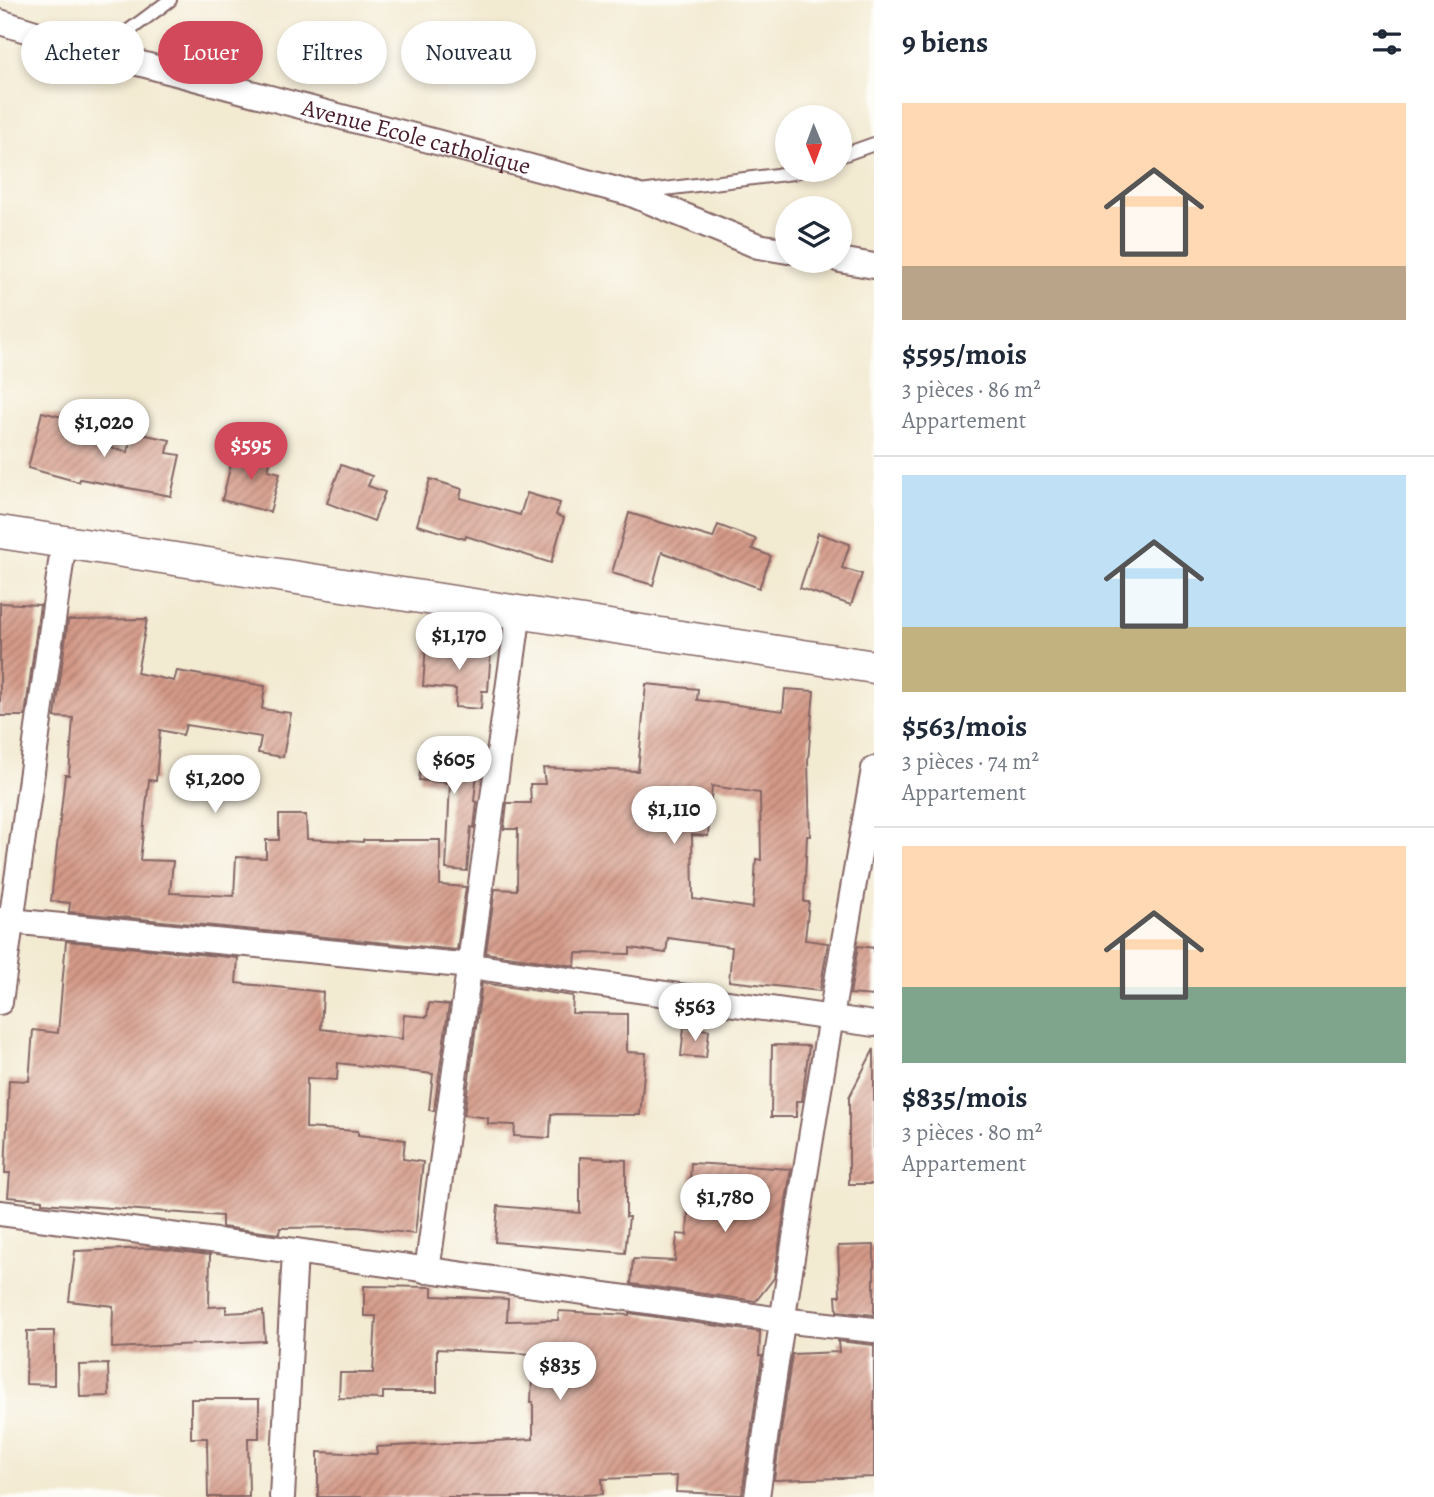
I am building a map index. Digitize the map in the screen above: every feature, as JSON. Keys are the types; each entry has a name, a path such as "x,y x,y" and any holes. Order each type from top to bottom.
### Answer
{"street":[{"name":"Avenue Ecole catholique","path":"0,22 21,29"},
{"path":"0,41 21,40"},
{"name":"Avenue Ecole catholique","path":"144,64 629,193 758,246 775,249"},
{"path":"852,262 874,266"},
{"path":"0,532 874,667"},
{"path":"0,1002 6,920 64,541"},
{"path":"427,1272 519,611"},
{"path":"757,1497 781,1320 874,769"},
{"path":"6,920 471,966 874,1024"},
{"path":"0,1213 295,1251 427,1272 781,1320 874,1330"},
{"path":"282,1497 295,1251"}],"lane":[{"path":"142,21 170,0"},
{"path":"852,152 874,144"},
{"path":"629,193 775,175"}],"building":[{"path":"42,412 74,420 70,437 128,452 132,432 170,440 167,453 180,455 171,496 80,479 79,482 28,468"},
{"path":"235,449 271,459 268,470 280,473 270,512 222,500"},
{"path":"341,465 372,476 368,486 385,492 374,521 327,503"},
{"path":"430,479 462,489 460,498 520,515 527,493 560,503 556,515 564,518 551,563 466,536 465,539 417,525"},
{"path":"629,513 713,538 718,525 756,539 752,549 771,556 759,588 662,552 653,585 612,573"},
{"path":"818,533 850,544 842,568 862,574 851,605 800,588"},
{"path":"0,603 40,605 25,716 0,716"},
{"path":"147,619 137,673 174,681 177,671 265,686 262,709 291,713 283,757 258,753 261,737 186,725 183,735 160,730 156,781 149,780 140,860 173,861 170,893 234,896 236,857 266,858 266,840 279,840 279,815 306,815 307,839 363,842 440,840 440,885 466,887 457,950 69,912 70,903 51,901 65,775 69,775 73,718 55,717 68,620"},
{"path":"426,644 491,649 488,691 482,691 481,709 455,707 456,689 423,686"},
{"path":"646,684 698,689 697,700 783,711 785,689 814,691 808,761 810,836 807,836 804,902 809,902 805,940 828,943 820,991 729,981 732,947 668,938 666,953 630,948 630,954 576,953 575,966 486,953 495,889 517,890 518,829 504,829 507,803 531,803 530,784 545,784 543,768 638,771","holes":["712,786 760,793 761,860 756,859 753,908 693,899 692,835 708,836"]},
{"path":"423,742 465,746 464,761 478,762 474,801 477,802 474,828 471,827 467,871 446,869 450,783 419,780"},
{"path":"66,941 238,958 236,983 323,992 321,1029 402,1039 404,1015 427,1017 429,1003 449,1005 434,1111 429,1110 433,1074 338,1063 337,1080 307,1078 306,1128 358,1131 358,1135 405,1140 403,1159 423,1162 415,1234 357,1227 280,1228 279,1234 222,1227 222,1216 42,1203 42,1200 8,1197 10,1173 5,1173 9,1080 29,1081 33,1030 58,1033"},
{"path":"858,946 874,948 874,996 850,994"},
{"path":"482,983 573,996 572,1013 627,1014 627,1052 646,1053 640,1115 551,1114 550,1138 514,1136 515,1125 488,1124 488,1118 464,1115"},
{"path":"684,1027 709,1030 706,1058 681,1056"},
{"path":"772,1045 809,1046 802,1101 796,1101 796,1117 771,1117"},
{"path":"874,1049 874,1184 849,1184 849,1097"},
{"path":"580,1157 626,1160 626,1217 629,1217 625,1253 495,1242 498,1206 580,1213"},
{"path":"691,1163 791,1169 774,1278 756,1301 631,1284 633,1259 675,1261 677,1234 687,1235"},
{"path":"874,1245 874,1315 837,1311 836,1296 840,1296 838,1246"},
{"path":"154,1248 210,1255 209,1307 226,1306 226,1313 263,1311 265,1341 112,1348 113,1306 69,1301 75,1251"},
{"path":"364,1286 432,1287 432,1296 508,1299 507,1321 558,1320 559,1311 629,1313 760,1332 759,1356 762,1356 742,1495 676,1492 677,1476 602,1479 603,1494 542,1497 318,1497 318,1452 377,1454 376,1447 533,1439 533,1354 437,1349 437,1392 383,1392 383,1399 339,1398 340,1373 373,1373 376,1316 364,1316"},
{"path":"27,1331 54,1331 54,1385 26,1384"},
{"path":"838,1341 874,1345 874,1477 774,1480 792,1354 839,1352"},
{"path":"108,1364 109,1396 80,1397 79,1365"},
{"path":"191,1399 259,1399 259,1438 248,1438 249,1497 208,1497 207,1438 191,1438"}]}
